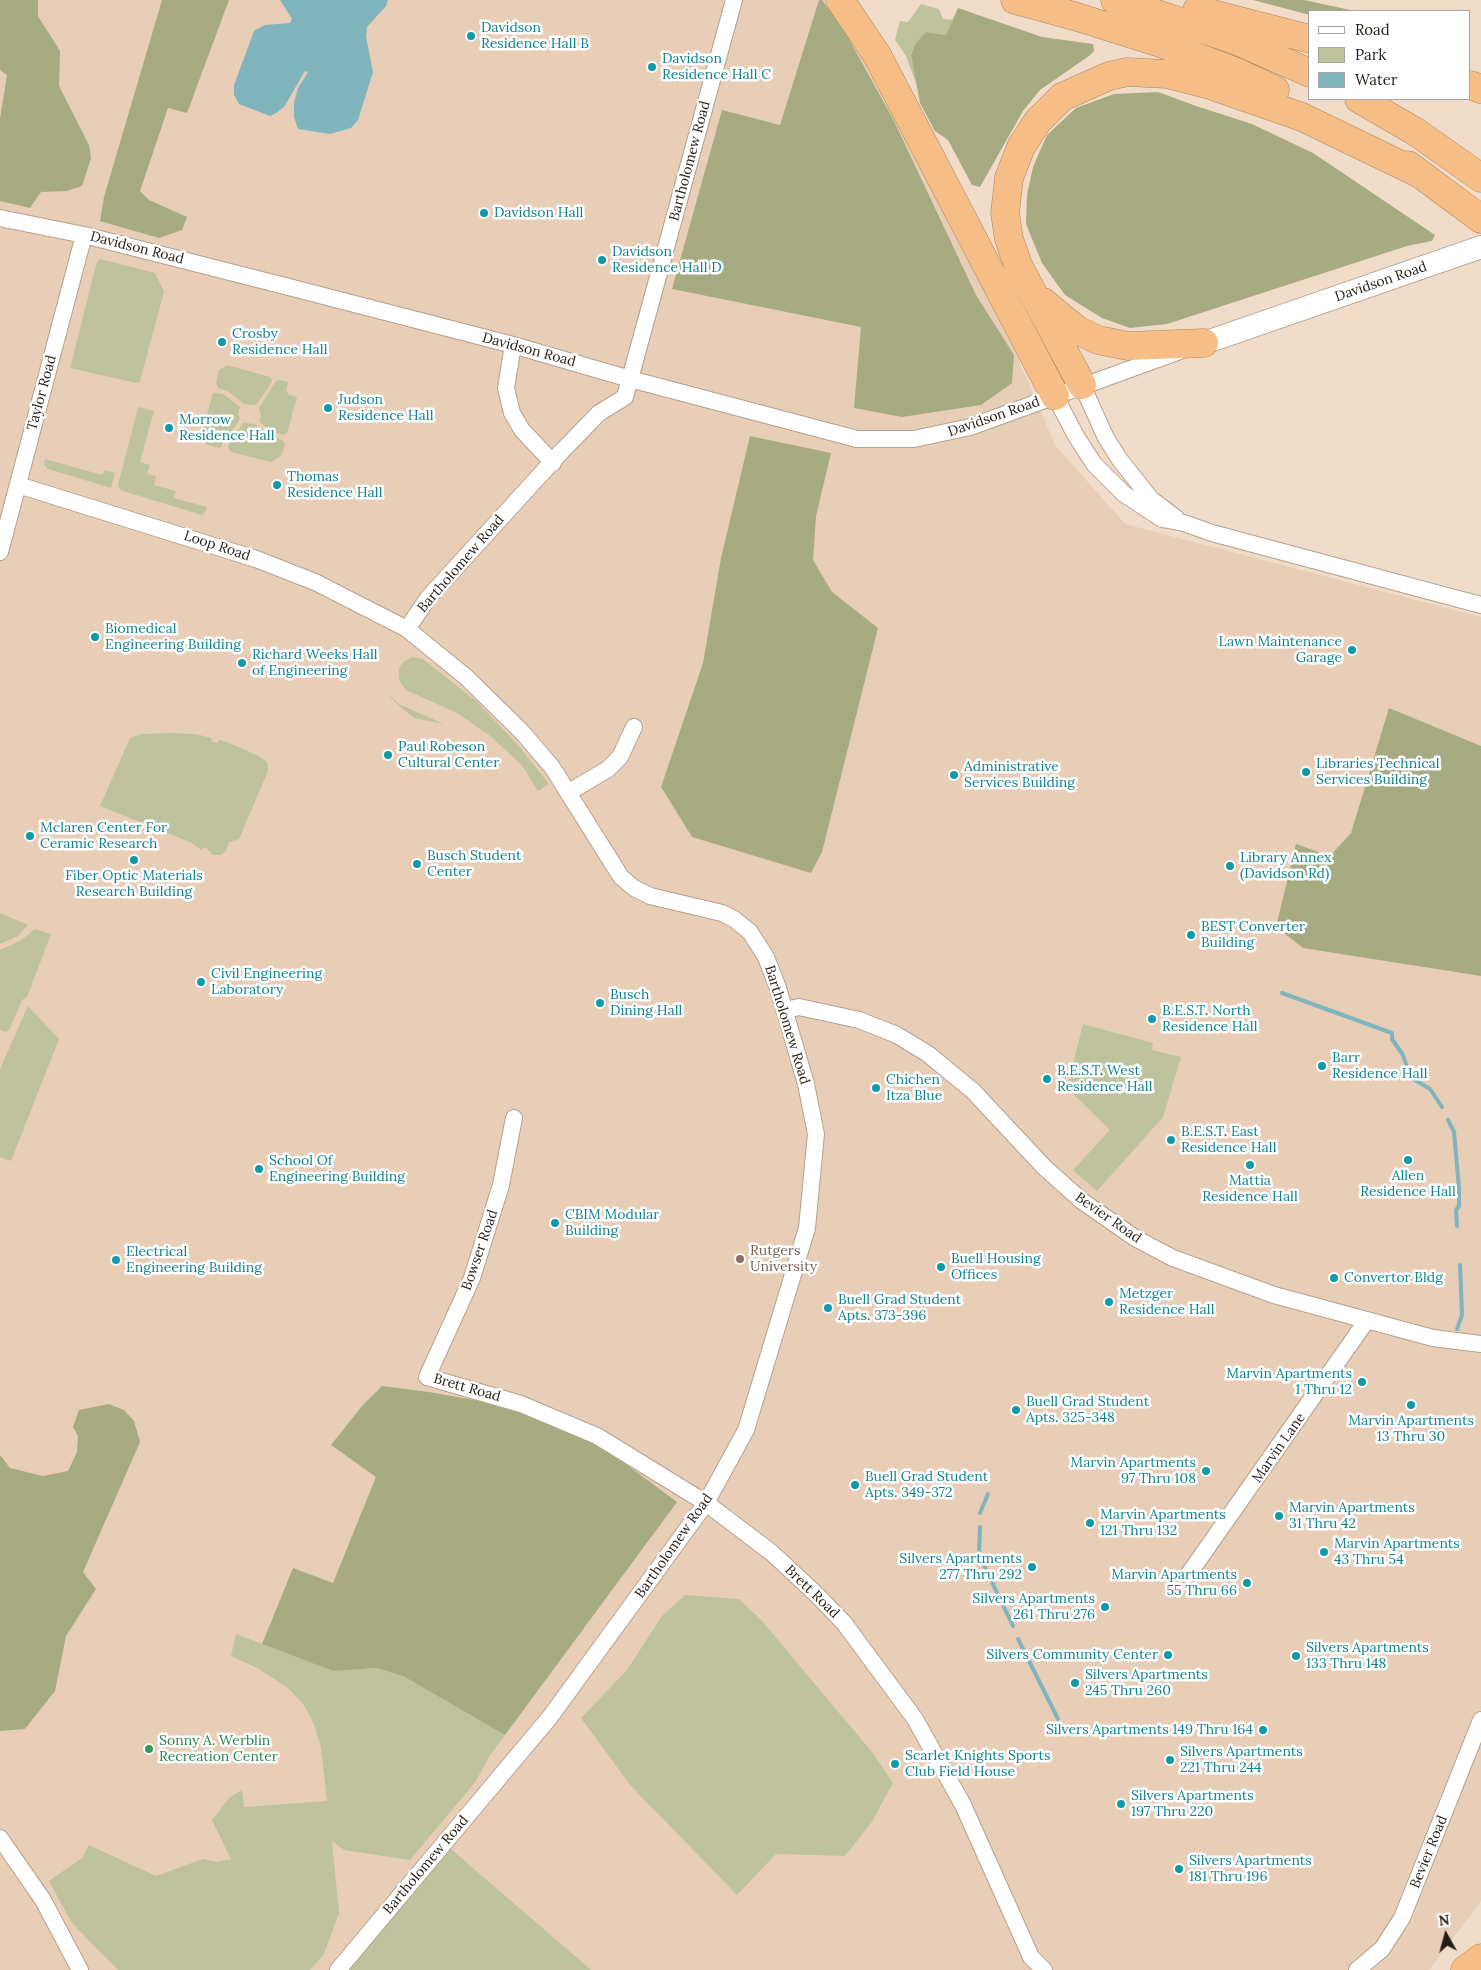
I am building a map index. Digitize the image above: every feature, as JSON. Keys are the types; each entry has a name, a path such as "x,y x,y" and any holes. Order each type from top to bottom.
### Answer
{"highway":[{"path":"840,0 878,55 1055,396"},
{"path":"1015,0 1160,43 1234,71 1329,117 1367,139 1422,175 1481,219"},
{"path":"1115,0 1235,40 1308,72"},
{"path":"1159,0 1308,38"},
{"path":"1082,385 1018,265 1009,239 1005,213 1009,178 1021,147 1037,122 1062,97 1109,76 1146,72 1167,74 1210,85 1302,117 1422,175"},
{"path":"1361,100 1416,132 1481,178"},
{"path":"1032,291 1055,314 1077,330 1098,340 1128,346 1204,343"},
{"path":"1465,1970 1481,1958"}],"main road":[{"name":"Davidson Road","path":"1204,343 1481,247"}],"street":[{"name":"Bartholomew Road","path":"338,1970 550,1717 706,1503 746,1430 807,1228 816,1134 806,1084 786,1010 766,957 750,932 734,919 722,913 667,902 634,888 621,877 552,767 497,705 407,629 428,598 552,463 599,413 625,397 734,0"},
{"name":"Davidson Road","path":"0,218 84,234 513,345 630,379 857,438 880,440 914,439 970,427 1082,385 1204,343"},
{"name":"Taylor Road","path":"0,552 11,494 84,234"},
{"path":"513,345 506,388 512,413 522,430 552,463"},
{"name":"Davidson Road","path":"1082,385 1106,438 1120,460 1151,499 1184,523"},
{"name":"Davidson Road","path":"1055,396 1076,436 1094,464 1124,494 1162,519 1184,523 1212,533 1481,605"},
{"name":"Loop Road","path":"11,494 249,556 315,582 407,629"},
{"path":"569,792 608,770 620,757 634,727"},
{"name":"Bevier Road","path":"786,1010 799,1007 860,1020 897,1036 928,1054 973,1091 1062,1185 1117,1226 1156,1249 1274,1295 1433,1338 1481,1344"},
{"name":"Bowser Road","path":"427,1377 475,1269 501,1185 514,1118"},
{"name":"Marvin Lane","path":"1188,1575 1367,1320"},
{"name":"Brett Road","path":"427,1377 522,1404 596,1436 706,1503 772,1553 844,1624 913,1716 963,1806 1031,1957 1044,1970"},
{"name":"Bevier Road","path":"1356,1970 1382,1949 1402,1918 1481,1720"},
{"path":"0,1838 43,1900 80,1970"}],"shaded area":[{"name":"Rutgers University","path":"0,0 827,0 848,30 906,135 1016,353 1055,445 1125,524 1481,617 1481,1901 1429,1970 0,1970"}],"green space":[{"path":"0,0 38,0 38,16 60,51 59,86 89,145 91,158 82,186 67,191 41,192 30,208 0,201 0,119 7,75 0,70"},
{"path":"162,0 229,0 187,113 168,108 140,191 149,200 187,217 182,230 159,238 100,221 104,197"},
{"path":"819,0 822,0 844,30 894,121 976,295 1014,355 1012,383 981,405 902,417 854,408 861,327 672,289 722,110 780,125"},
{"path":"1253,0 1304,0 1350,10 1308,10 1308,14"},
{"path":"921,4 939,9 943,19 953,20 946,35 926,32 911,55 917,86 906,56 895,40 900,21 908,22"},
{"path":"958,8 1042,37 1093,44 1094,51 1040,90 1023,111 980,187 972,185 948,140 935,131 920,103 911,55 916,43 926,32 946,35"},
{"path":"1158,92 1252,124 1313,153 1435,235 1432,241 1407,246 1167,324 1130,328 1102,318 1065,295 1042,263 1026,224 1027,195 1033,167 1047,135 1076,108 1114,94"},
{"path":"100,259 155,273 164,292 140,381 136,383 70,368 97,262"},
{"path":"227,365 270,377 272,380 269,387 256,405 244,404 229,392 218,388 216,382 219,370"},
{"path":"276,381 288,382 286,390 289,395 297,397 287,433 283,435 270,431 259,421 261,416 259,408"},
{"path":"213,393 223,394 240,407 238,413 240,419 220,448 207,445 201,436"},
{"path":"138,407 154,411 140,462 150,465 147,474 156,476 154,485 176,491 174,498 207,507 202,515 120,490 118,485"},
{"path":"243,423 255,424 283,441 285,444 281,456 271,462 231,452 228,448 229,443"},
{"path":"750,436 831,453 816,516 813,560 832,592 878,628 822,852 811,873 692,837 661,787 703,663 721,558"},
{"path":"45,459 102,475 105,470 115,473 111,488 48,469 44,465"},
{"path":"412,657 423,659 476,701 518,745 549,784 538,791 522,765 489,735 457,713 406,690 399,680 399,669 402,663"},
{"path":"386,692 399,704 444,724 414,718"},
{"path":"1389,708 1481,746 1481,976 1303,948 1276,927 1296,844 1330,856 1351,833"},
{"path":"142,734 195,734 212,738 211,741 217,743 219,740 227,742 259,756 267,762 268,771 239,839 229,842 226,851 221,855 213,855 205,847 201,850 192,843 100,806 130,738"},
{"path":"0,913 28,925 18,936 0,944"},
{"path":"35,929 51,934 27,997 22,1000 9,1030 6,1032 0,1030 0,950 20,941"},
{"path":"28,1006 59,1039 11,1161 0,1157 0,1069"},
{"path":"1083,1024 1153,1043 1152,1050 1181,1057 1163,1117 1097,1191 1073,1170 1110,1130 1067,1088"},
{"path":"382,1386 429,1392 518,1408 592,1439 677,1502 505,1735 403,1676 377,1668 333,1671 262,1644 293,1568 333,1583 376,1477 331,1445 362,1406"},
{"path":"109,1404 124,1410 134,1421 140,1442 83,1572 96,1589 66,1636 55,1691 25,1729 0,1731 0,1455 10,1468 43,1476 68,1471 77,1452 78,1436 73,1427 79,1410"},
{"path":"685,1595 739,1599 762,1621 872,1752 893,1783 871,1823 845,1856 776,1854 737,1895 631,1786 581,1718 627,1670 662,1616"},
{"path":"236,1634 333,1671 377,1668 403,1676 505,1735 490,1755 476,1781 410,1860 344,1850 332,1841 339,1913 324,1954 310,1970 118,1970 72,1923 49,1881 82,1858 89,1845 156,1876 203,1859 217,1862 231,1859 212,1820 230,1797 242,1790 244,1807 327,1801 321,1748 314,1724 304,1705 287,1687 257,1668 231,1656"},
{"path":"444,1843 591,1970 344,1970"}],"water":[{"path":"280,0 388,0 386,6 367,27 366,37 373,72 358,120 351,128 330,134 298,129 294,117 294,103 298,88 308,72 305,71 284,107 270,116 239,104 234,95 234,85 254,31 265,25 290,23 292,19"}],"waterway":[{"path":"1282,993 1392,1033 1392,1039 1403,1055 1410,1077 1430,1089 1442,1107"},
{"path":"1448,1120 1454,1132 1459,1188 1459,1206 1456,1210 1457,1226"},
{"path":"1457,1329 1462,1315 1460,1265"},
{"path":"980,1513 988,1494"},
{"path":"980,1527 979,1555 1013,1626"},
{"path":"1018,1639 1058,1719"}],"place":[{"name":"Davidson Residence Hall B","path":"471,36"},
{"name":"Davidson Residence Hall C","path":"652,67"},
{"name":"Davidson Hall","path":"484,213"},
{"name":"Davidson Residence Hall D","path":"602,260"},
{"name":"Crosby Residence Hall","path":"222,342"},
{"name":"Judson Residence Hall","path":"328,408"},
{"name":"Morrow Residence Hall","path":"169,428"},
{"name":"Thomas Residence Hall","path":"277,485"},
{"name":"Biomedical Engineering Building","path":"95,637"},
{"name":"Lawn Maintenance Garage","path":"1352,650"},
{"name":"Richard Weeks Hall of Engineering","path":"242,663"},
{"name":"Paul Robeson Cultural Center","path":"388,755"},
{"name":"Libraries Technical Services Building","path":"1306,772"},
{"name":"Administrative Services Building","path":"954,775"},
{"name":"Mclaren Center For Ceramic Research","path":"30,836"},
{"name":"Fiber Optic Materials Research Building","path":"134,860"},
{"name":"Busch Student Center","path":"417,864"},
{"name":"Library Annex (Davidson Rd)","path":"1230,866"},
{"name":"BEST Converter Building","path":"1191,935"},
{"name":"Civil Engineering Laboratory","path":"201,982"},
{"name":"Busch Dining Hall","path":"600,1003"},
{"name":"B.E.S.T. North Residence Hall","path":"1152,1019"},
{"name":"Barr Residence Hall","path":"1322,1066"},
{"name":"B.E.S.T. West Residence Hall","path":"1047,1079"},
{"name":"Chichen Itza Blue","path":"876,1088"},
{"name":"B.E.S.T. East Residence Hall","path":"1171,1140"},
{"name":"Allen Residence Hall","path":"1408,1160"},
{"name":"Mattia Residence Hall","path":"1250,1165"},
{"name":"School Of Engineering Building","path":"259,1169"},
{"name":"CBIM Modular Building","path":"555,1223"},
{"name":"Rutgers University","path":"740,1259"},
{"name":"Electrical Engineering Building","path":"116,1260"},
{"name":"Buell Housing Offices","path":"941,1267"},
{"name":"Convertor Bldg","path":"1334,1278"},
{"name":"Metzger Residence Hall","path":"1109,1302"},
{"name":"Buell Grad Student Apts. 373-396","path":"828,1308"},
{"name":"Marvin Apartments 1 Thru 12","path":"1362,1382"},
{"name":"Marvin Apartments 13 Thru 30","path":"1411,1405"},
{"name":"Buell Grad Student Apts. 325-348","path":"1016,1410"},
{"name":"Marvin Apartments 97 Thru 108","path":"1206,1471"},
{"name":"Buell Grad Student Apts. 349-372","path":"855,1485"},
{"name":"Marvin Apartments 31 Thru 42","path":"1279,1516"},
{"name":"Marvin Apartments 121 Thru 132","path":"1090,1523"},
{"name":"Marvin Apartments 43 Thru 54","path":"1324,1552"},
{"name":"Silvers Apartments 277 Thru 292","path":"1032,1567"},
{"name":"Marvin Apartments 55 Thru 66","path":"1247,1583"},
{"name":"Silvers Apartments 261 Thru 276","path":"1105,1607"},
{"name":"Silvers Community Center","path":"1168,1655"},
{"name":"Silvers Apartments 133 Thru 148","path":"1296,1656"},
{"name":"Silvers Apartments 245 Thru 260","path":"1075,1683"},
{"name":"Silvers Apartments 149 Thru 164","path":"1263,1730"},
{"name":"Sonny A. Werblin Recreation Center","path":"149,1749"},
{"name":"Silvers Apartments 221 Thru 244","path":"1170,1760"},
{"name":"Scarlet Knights Sports Club Field House","path":"895,1764"},
{"name":"Silvers Apartments 197 Thru 220","path":"1121,1804"},
{"name":"Silvers Apartments 181 Thru 196","path":"1179,1869"}]}
